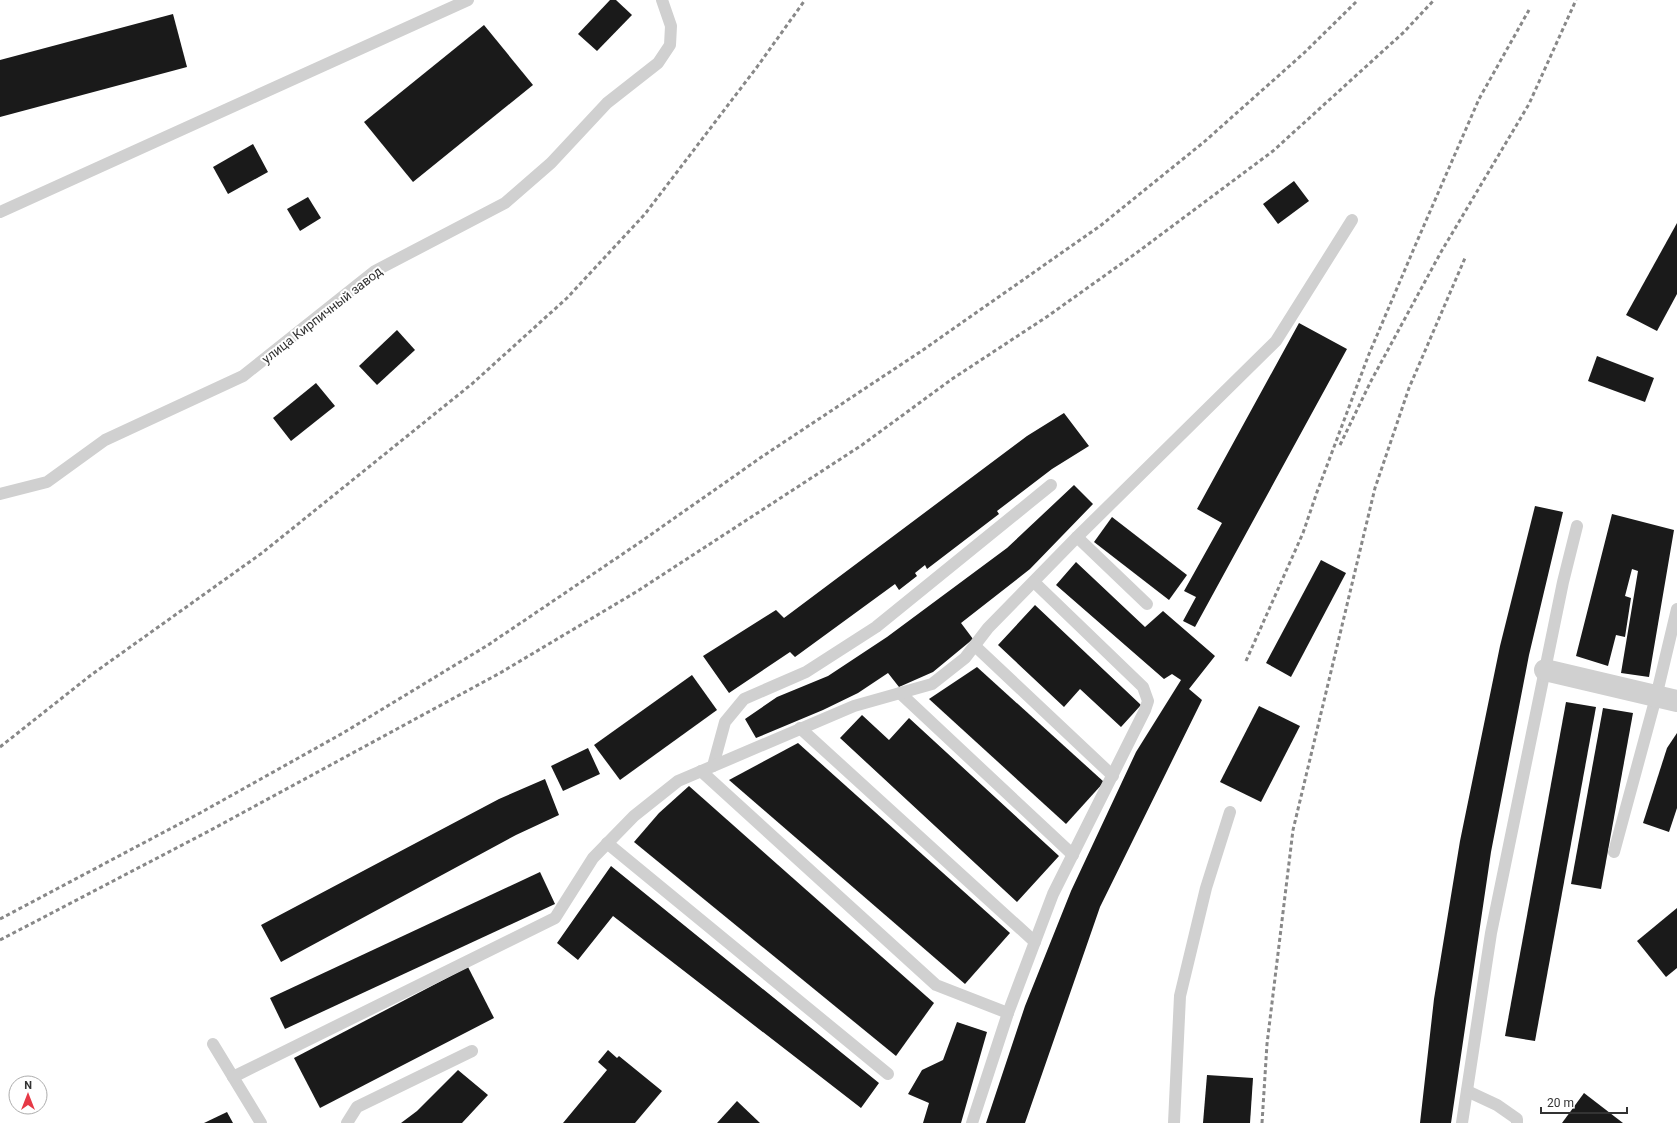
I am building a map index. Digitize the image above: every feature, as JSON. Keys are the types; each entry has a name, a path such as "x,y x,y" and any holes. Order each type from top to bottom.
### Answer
{"street":[{"path":"1545,670 1677,701"}],"lane":[{"path":"0,212 468,0"},
{"name":"улица Кирпичный завод","path":"0,494 47,482 105,440 243,376 375,271 505,203 551,163 607,103 658,63 670,45 671,26 662,0"},
{"path":"233,1076 555,918 593,858 634,816 678,781 854,706 932,684 965,658 988,628 1077,537 1276,341 1352,220"},
{"path":"713,766 725,722 744,699 806,672 876,627 1051,485"},
{"path":"1462,1123 1491,933 1563,582 1577,526"},
{"path":"1077,537 1147,604"},
{"path":"972,1123 1008,1013 1053,894 1146,710 1148,701 1143,686 1034,582"},
{"path":"1614,852 1656,696 1677,609"},
{"path":"975,646 1113,776"},
{"path":"900,693 1073,855"},
{"path":"800,728 1035,942"},
{"path":"701,771 936,985 1008,1013"},
{"path":"1174,1123 1180,996 1206,888 1230,812"},
{"path":"607,843 888,1074"},
{"path":"213,1044 261,1123"},
{"path":"347,1123 357,1107 472,1051"},
{"path":"1467,1091 1497,1105 1517,1119 1517,1123"}],"building":[{"path":"610,0 616,0 632,15 597,51 578,34"},
{"path":"173,14 187,67 0,117 0,60"},
{"path":"484,25 533,85 413,182 364,122"},
{"path":"253,144 268,172 228,194 213,167"},
{"path":"1294,181 1309,201 1278,224 1263,204"},
{"path":"308,197 321,218 300,231 287,209"},
{"path":"1677,223 1677,294 1657,331 1626,315"},
{"path":"1299,323 1347,349 1195,627 1183,621 1196,597 1184,591 1222,523 1197,509"},
{"path":"397,330 415,350 377,385 359,366"},
{"path":"1597,356 1654,378 1645,402 1588,381"},
{"path":"316,383 335,406 291,441 273,418"},
{"path":"1064,413 1089,446 1052,469 997,511 999,514 927,569 925,565 915,573 917,576 899,590 895,584 795,657 790,652 729,693 703,656 776,610 784,618 1027,436"},
{"path":"1074,485 1093,504 1030,569 961,623 973,639 933,672 899,687 888,673 858,693 823,710 756,738 745,719 777,697 828,676 887,637 1007,548"},
{"path":"1535,506 1563,512 1529,655 1491,852 1451,1123 1420,1123 1434,999 1460,841 1500,646"},
{"path":"1612,514 1674,530 1649,677 1621,673 1638,571 1632,569 1625,596 1631,598 1625,637 1616,635 1608,666 1576,656"},
{"path":"1112,517 1187,575 1169,600 1094,542"},
{"path":"1321,560 1346,573 1291,677 1266,663"},
{"path":"1076,562 1145,627 1163,611 1215,656 1189,689 1202,700 1100,907 1025,1123 986,1123 1025,1006 1071,891 1136,752 1181,680 1172,674 1164,679 1056,585"},
{"path":"1035,605 1141,705 1121,727 1080,689 1064,707 998,645"},
{"path":"977,667 1104,782 1066,824 929,699"},
{"path":"692,675 717,710 620,780 594,745"},
{"path":"1566,702 1596,707 1535,1041 1505,1036"},
{"path":"1259,706 1300,726 1261,802 1220,782"},
{"path":"1603,708 1633,713 1601,889 1571,884"},
{"path":"862,715 889,740 909,718 1059,856 1017,902 840,738"},
{"path":"1677,733 1677,808 1669,832 1643,823 1667,748"},
{"path":"798,743 1010,933 965,984 729,780"},
{"path":"588,748 600,774 563,791 551,766"},
{"path":"545,779 559,815 516,835 281,962 261,925 499,799"},
{"path":"689,786 934,1003 896,1056 634,842 659,813"},
{"path":"611,866 879,1083 861,1108 613,916 578,960 557,943"},
{"path":"540,872 555,904 285,1029 270,998"},
{"path":"1677,908 1677,968 1666,977 1637,941"},
{"path":"468,967 494,1018 320,1108 294,1058"},
{"path":"957,1022 987,1032 961,1123 923,1123 929,1103 908,1094 922,1070 943,1060"},
{"path":"608,1050 617,1058 619,1056 662,1091 635,1123 563,1123 607,1070 598,1062"},
{"path":"458,1070 488,1095 462,1123 401,1123 417,1111"},
{"path":"1207,1075 1253,1078 1250,1123 1203,1123"},
{"path":"1584,1093 1623,1123 1562,1123"},
{"path":"737,1101 760,1123 717,1123"},
{"path":"227,1112 233,1123 204,1123"}],"railway":[{"path":"0,747 91,675 262,553 473,383 567,298 645,214 757,67 805,0"},
{"path":"0,919 200,813 343,733 488,645 636,545 763,456 920,352 1100,226 1204,142 1304,53 1358,0"},
{"path":"0,940 209,831 500,673 636,592 862,445 952,379 1048,316 1135,254 1273,151 1404,32 1434,0"},
{"path":"1340,445 1371,381 1441,252 1529,104 1576,0"},
{"path":"1246,661 1303,533 1369,354 1415,246 1479,99 1529,10"},
{"path":"1262,1123 1267,1044 1293,830 1375,488 1409,388 1465,258"}]}
